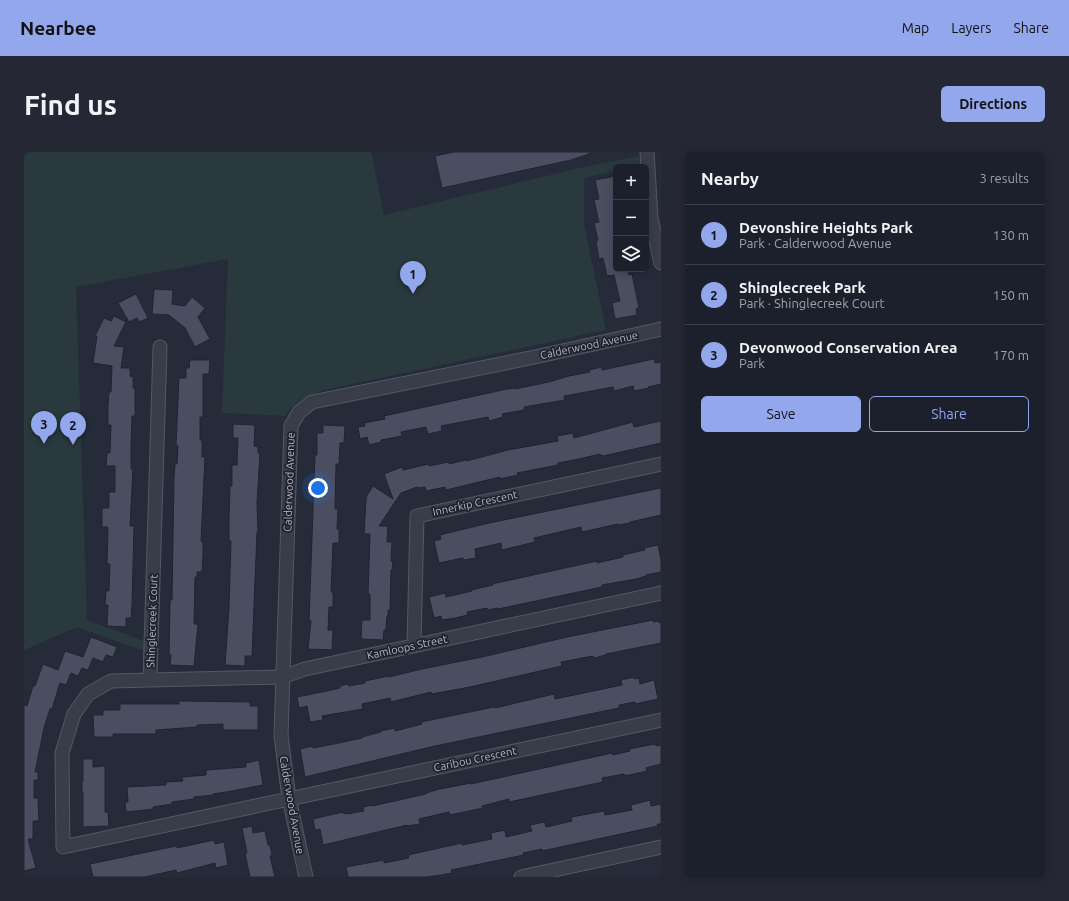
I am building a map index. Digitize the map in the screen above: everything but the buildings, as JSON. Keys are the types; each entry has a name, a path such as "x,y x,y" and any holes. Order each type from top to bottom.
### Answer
{"street":[{"path":"647,152 651,218 661,263"},
{"name":"Calderwood Avenue","path":"306,877 289,798 280,736 291,426 299,412 312,402 536,357 661,329"},
{"name":"Shinglecreek Court","path":"160,347 150,680 110,681 88,694 74,714 62,753 63,847 289,798"},
{"name":"Innerkip Crescent","path":"414,646 417,516 661,464"},
{"name":"Kamloops Street","path":"150,680 282,677 305,669 661,593"},
{"name":"Caribou Crescent","path":"289,798 661,720"},
{"path":"521,877 661,847"}],"shaded area":[{"path":"24,152 371,152 384,215 584,167 639,156 640,164 613,164 613,172 584,178 584,224 606,330 320,391 296,404 285,416 222,413 228,259 76,287 87,620 144,641 144,651 77,627 24,650"}],"place":[{"name":"Devonshire Heights Park","path":"413,294"},
{"name":"Devonwood Conservation Area","path":"44,444"},
{"name":"Shinglecreek Park","path":"73,445"}]}
